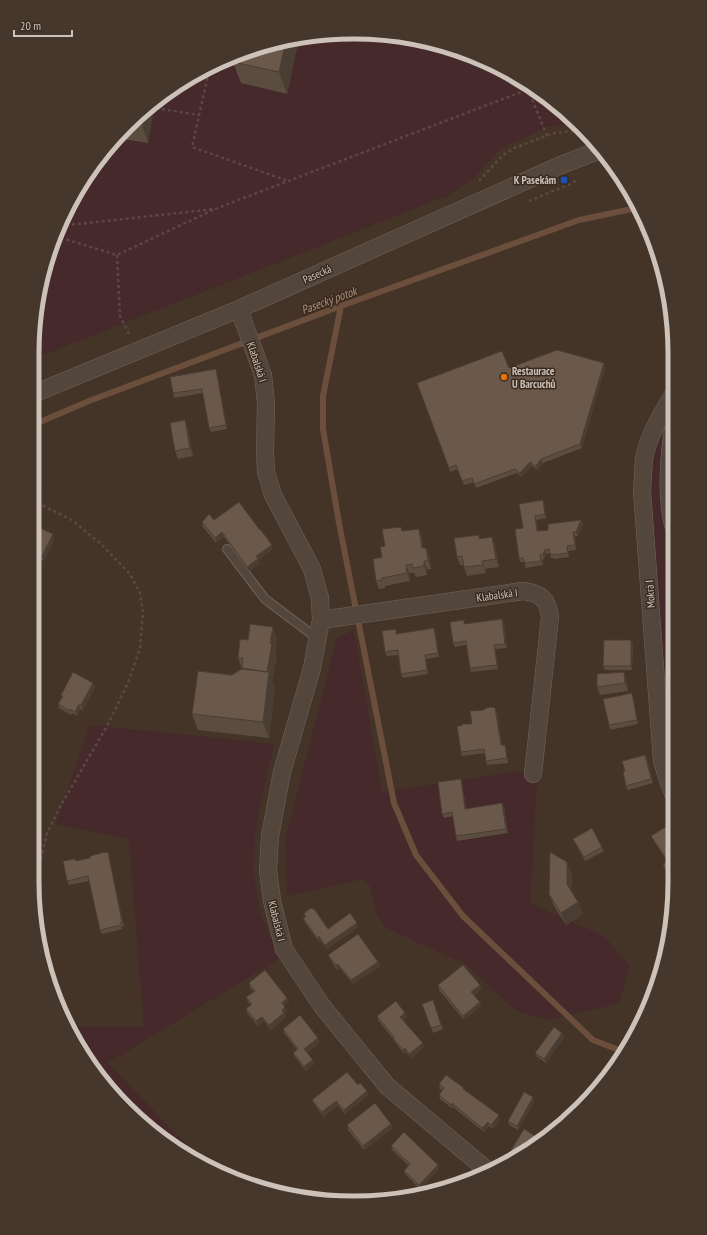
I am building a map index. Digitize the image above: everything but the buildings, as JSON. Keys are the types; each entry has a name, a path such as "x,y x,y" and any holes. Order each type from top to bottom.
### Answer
{"street":[{"name":"Pasecká","path":"39,392 239,309 561,165 595,152"},
{"name":"Klabalská I","path":"239,309 263,374 266,388 266,472 273,495 312,569 320,598 321,620 312,668 282,772 270,836 268,870 272,901 284,949 322,1006 387,1086 484,1168"},
{"name":"Mokrá I","path":"668,405 655,427 649,442 645,458 642,491 662,761 668,780"},
{"name":"Klabalská I","path":"321,620 523,591 541,596 548,605 550,617 534,774"}],"lane":[{"path":"227,549 265,600 318,638"}],"path":[{"path":"208,74 192,147 288,181"},
{"path":"61,238 117,255 216,209 524,89"},
{"path":"530,94 547,136"},
{"path":"157,108 199,115"},
{"path":"528,202 575,182 580,178"},
{"path":"66,225 216,209"},
{"path":"117,255 120,316 130,336"},
{"path":"39,504 72,520 106,549 130,574 140,593 143,612 140,648 128,683 107,726 61,805 47,833 39,868"}],"shaded area":[{"path":"354,39 415,45 455,56 493,71 528,92 570,125 549,127 509,144 495,154 473,179 449,195 39,357 42,312 50,272 71,214 92,179 117,146 146,117 162,104 196,81 233,63 272,50 312,42"},
{"path":"658,437 662,439 661,497 664,526 668,541 667,729 650,508 651,462"},
{"path":"354,630 382,792 522,771 527,776 537,778 530,903 605,937 629,966 620,1001 604,1007 547,1020 515,1010 467,965 385,927 377,914 370,886 363,879 287,896 286,837 337,638"},
{"path":"90,725 274,744 259,810 255,835 253,871 260,914 280,958 108,1063 194,1153 162,1131 131,1104 104,1073 74,1027 144,1027 129,839 56,824"}],"waterway":[{"name":"Pasecký potok","path":"39,422 89,401 341,306 579,220 633,209"},
{"path":"341,306 323,396 323,429 339,523 394,803 416,855 463,916 593,1040 619,1050"}],"place":[{"name":"K Pasekám","path":"564,180"},
{"name":"Restaurace U Barcuchů","path":"504,377"}]}
